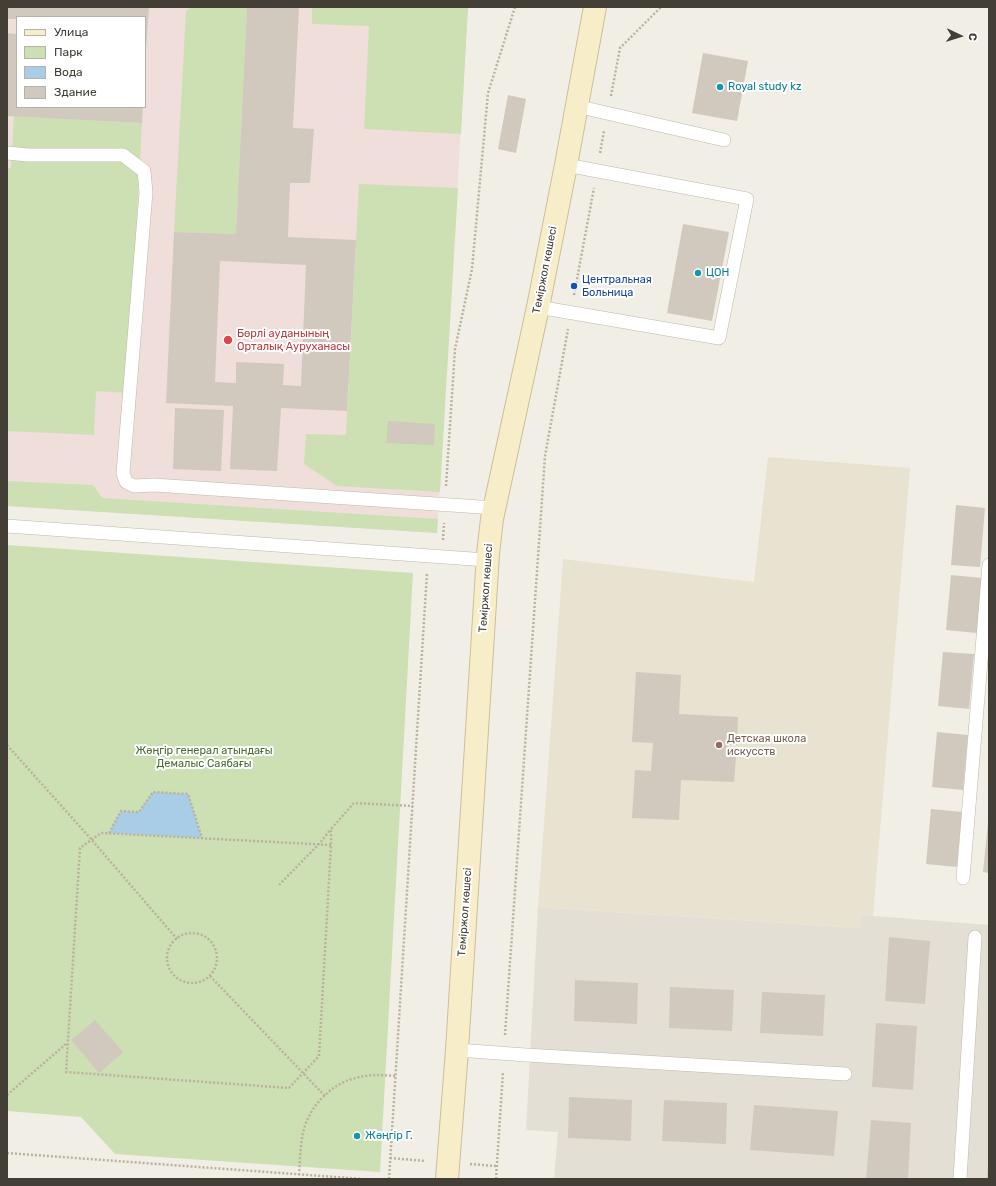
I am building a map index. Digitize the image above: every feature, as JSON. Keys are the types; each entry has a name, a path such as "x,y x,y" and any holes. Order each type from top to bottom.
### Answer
{"street":[{"name":"Теміржол көшесі","path":"447,1179 457,1050 487,560 495,508 538,307 595,7"}],"lane":[{"path":"576,106 724,140"},
{"path":"7,153 28,155 123,155 144,171 146,192 123,473 126,482 134,486 154,485 495,508"},
{"path":"538,307 719,338 747,199 566,165"},
{"path":"7,526 487,560"},
{"path":"963,878 984,707 989,565"},
{"path":"960,1179 975,938"},
{"path":"457,1050 845,1074"}],"path":[{"path":"389,1179 428,556 443,542 455,349 472,269 488,93 515,7"},
{"path":"496,1179 545,456 620,48 662,7"},
{"path":"7,745 91,839 177,939"},
{"path":"109,833 121,811 139,812 153,792 188,794 202,838"},
{"path":"279,885 319,844 354,803 412,806"},
{"path":"331,829 331,845 319,1056 290,1088 66,1072 80,848 101,833 331,845"},
{"path":"184,934 200,934 207,937 216,950 218,958 217,966 210,976 200,983 191,984 182,982 175,977 167,962 171,945 184,934"},
{"path":"210,976 325,1096"},
{"path":"7,1095 67,1043"},
{"path":"299,1175 304,1129 309,1114 317,1103 343,1083 354,1078 367,1076 396,1076"},
{"path":"7,1153 362,1179"}],"shaded area":[{"name":"Бөрлі ауданының Орталық Ауруханасы","path":"7,7 468,7 437,533 7,506"},
{"name":"Детская школа искусств","path":"768,457 910,468 873,916 861,915 860,928 538,907 563,559 754,582"},
{"path":"538,907 860,928 861,915 989,925 989,1179 554,1179 558,1132 526,1130"}],"green space":[{"path":"191,7 247,7 236,234 174,232 186,11"},
{"path":"312,7 468,7 461,134 364,129 369,26 312,24"},
{"path":"14,116 142,123 127,393 96,391 94,435 7,431 7,168 11,168"},
{"path":"359,184 458,188 440,492 337,486 304,464 306,434 346,435"},
{"path":"7,481 93,485 102,498 438,519 437,533 7,506"},
{"name":"Жәңгір генерал атындағы Демалыс Саябағы","path":"7,545 413,573 380,1172 115,1154 81,1117 7,1111"}],"water":[{"path":"153,792 188,794 202,838 109,833 121,811 139,812"}],"building":[{"path":"7,7 149,7 146,50 146,16 16,16 16,19 7,19"},
{"path":"247,7 299,7 293,128 314,129 310,183 290,183 288,237 356,240 347,411 281,408 277,471 230,469 233,406 166,403 174,232 236,234","holes":["220,261 306,265 301,386 283,385 284,364 236,362 236,383 215,382"]},
{"path":"7,33 16,34 16,108 143,108 142,123 7,116"},
{"name":"Royal study kz","path":"703,53 748,61 737,121 692,113"},
{"path":"508,95 526,99 516,153 498,149"},
{"name":"ЦОН","path":"683,224 729,232 712,321 667,313"},
{"path":"175,408 224,410 221,471 173,469"},
{"path":"388,421 435,424 434,445 386,443"},
{"path":"956,505 985,508 980,567 951,565"},
{"path":"951,575 982,578 977,633 946,630"},
{"path":"943,652 974,654 969,709 938,706"},
{"path":"636,672 681,675 679,714 738,717 737,745 728,745 727,756 736,757 734,782 681,780 679,820 632,818 635,770 651,771 653,743 632,742"},
{"path":"937,732 968,735 963,790 932,787"},
{"path":"931,809 962,812 957,867 926,864"},
{"path":"989,823 989,873 983,872"},
{"path":"889,937 930,941 925,1004 885,1001"},
{"path":"575,980 638,983 637,1024 574,1021"},
{"path":"670,987 734,990 732,1031 669,1028"},
{"path":"762,992 825,995 823,1036 760,1033"},
{"path":"95,1020 123,1052 99,1073 71,1040"},
{"path":"876,1023 917,1026 913,1090 872,1087"},
{"path":"569,1097 632,1100 631,1141 568,1138"},
{"path":"664,1100 727,1103 726,1144 662,1141"},
{"path":"754,1105 838,1111 834,1156 750,1150"},
{"path":"871,1120 911,1123 908,1179 866,1179"},
{"path":"988,1164 989,1179 987,1179"}],"place":[{"name":"Royal study kz","path":"720,87"},
{"name":"ЦОН","path":"698,273"},
{"name":"Центральная Больница","path":"574,286"},
{"name":"Бөрлі ауданының Орталық Ауруханасы","path":"228,340"},
{"name":"Детская школа искусств","path":"719,745"},
{"name":"Жәңгір Г.","path":"357,1136"}]}
